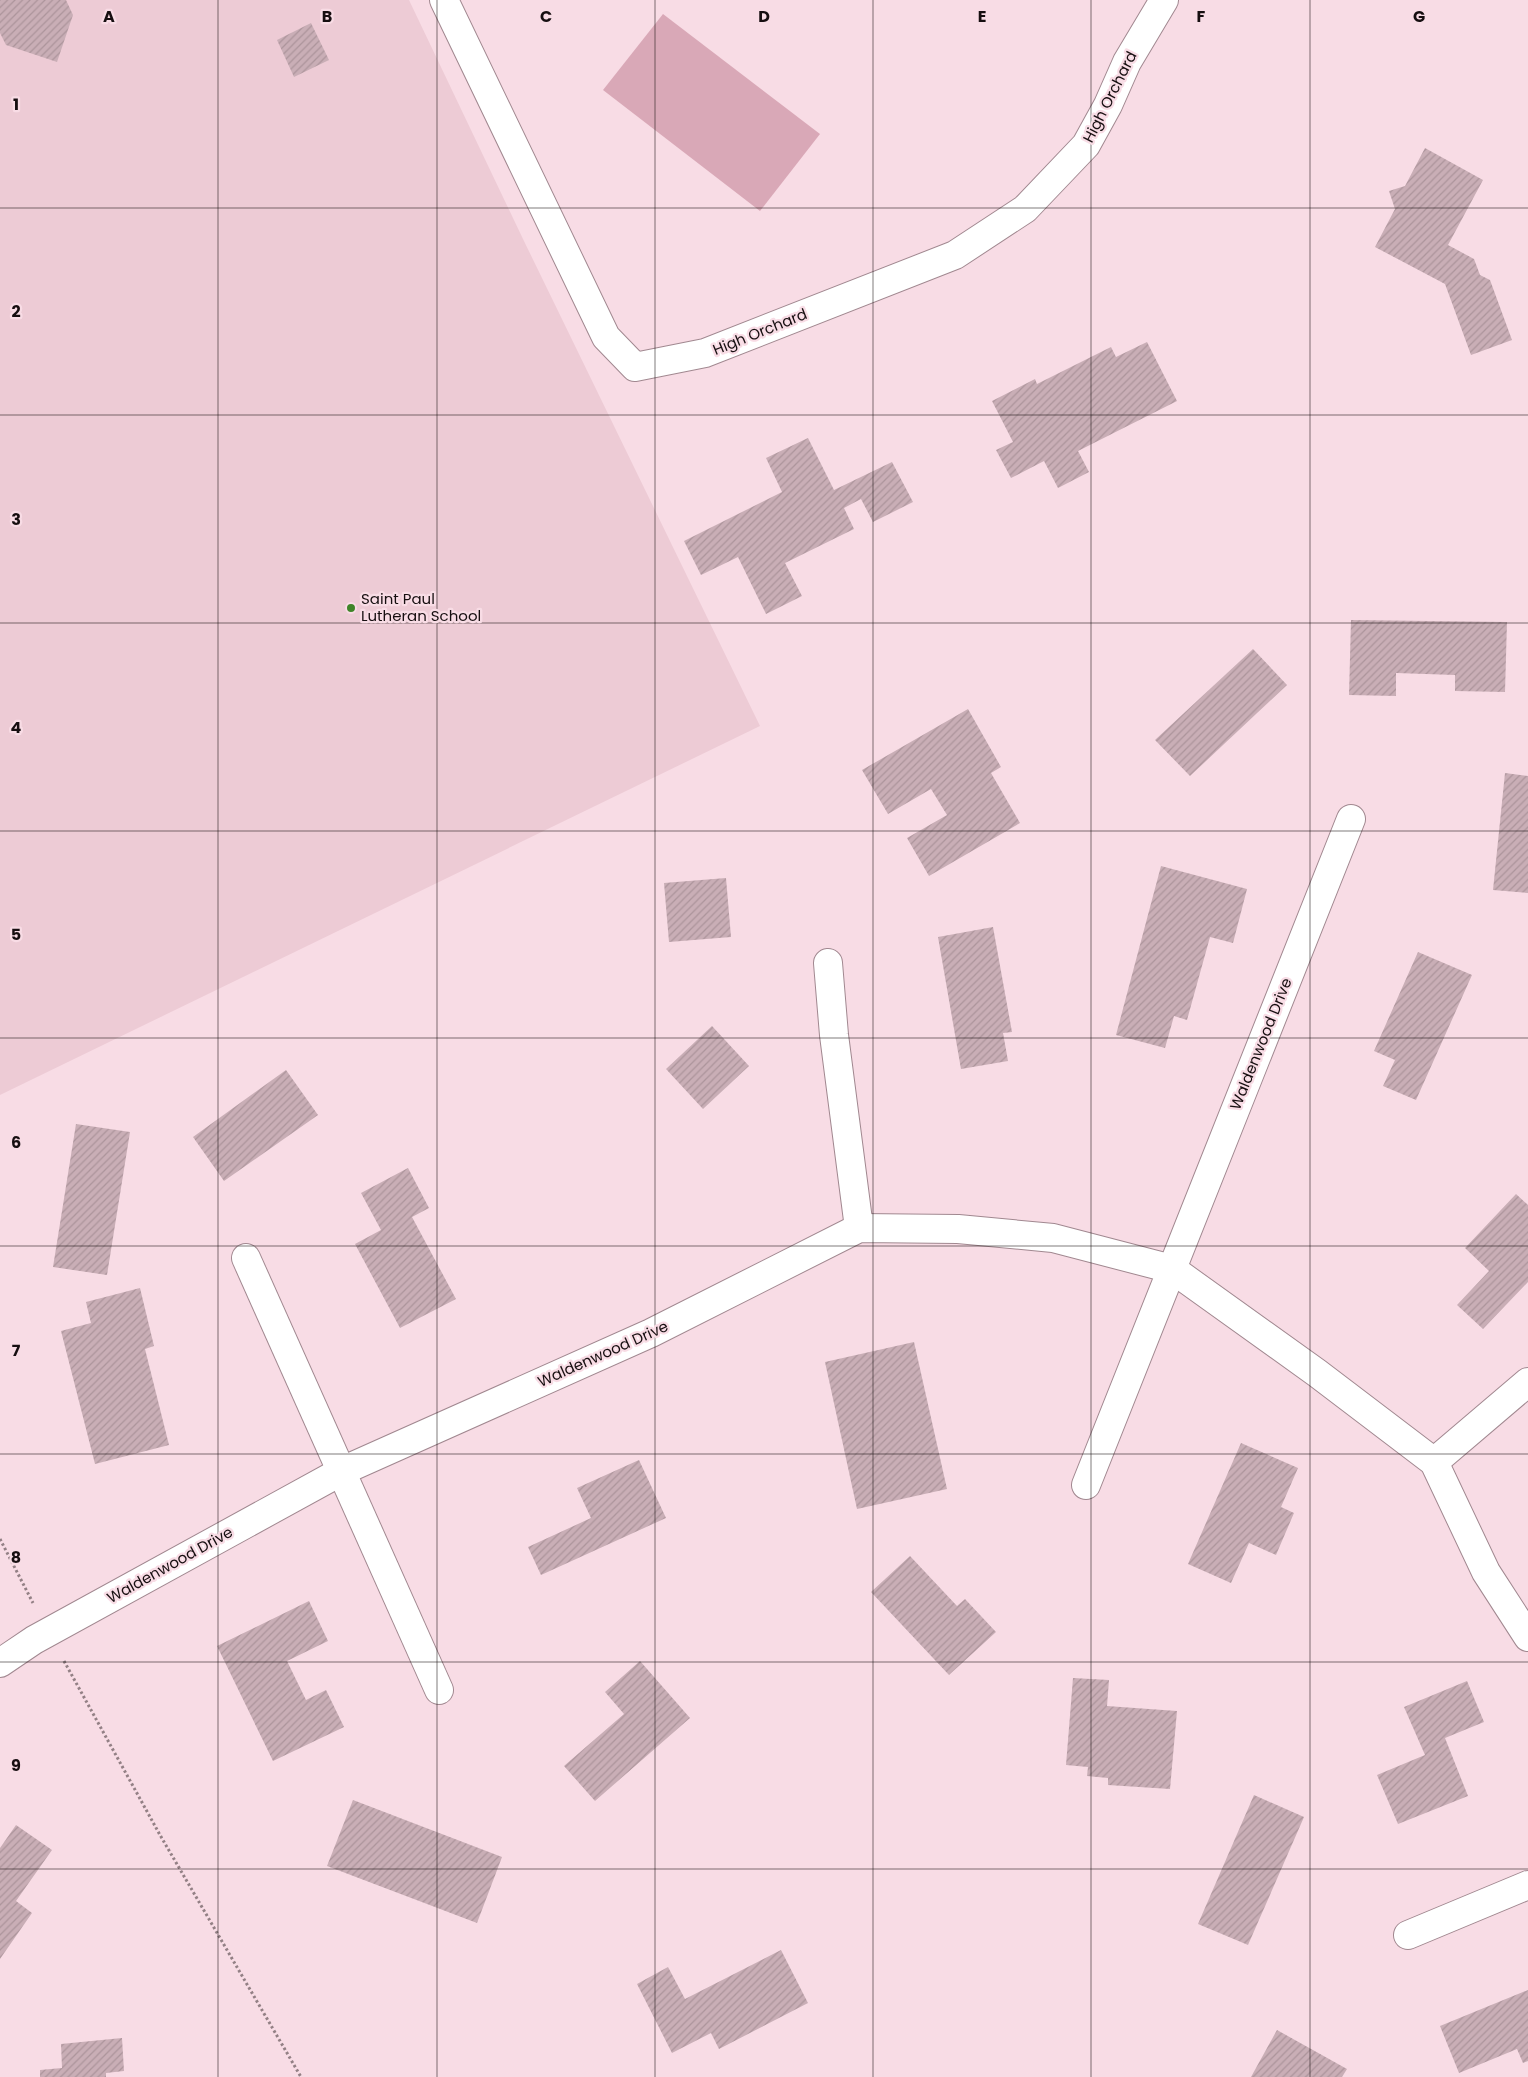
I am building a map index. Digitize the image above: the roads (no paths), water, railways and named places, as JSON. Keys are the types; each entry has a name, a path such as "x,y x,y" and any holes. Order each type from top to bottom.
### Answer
{"street":[{"name":"High Orchard","path":"444,0 606,337 635,367 705,353 955,255 1025,209 1086,145 1108,106 1127,62 1164,0"},
{"name":"Waldenwood Drive","path":"1086,1485 1351,819"},
{"path":"828,963 834,1035 860,1228"},
{"name":"Waldenwood Drive","path":"0,1662 48,1632 342,1471 652,1333 860,1228 958,1229 1053,1238 1172,1269 1317,1373 1434,1462 1486,1572 1528,1637"},
{"path":"246,1258 439,1690"},
{"path":"1434,1462 1528,1382"},
{"path":"1408,1935 1528,1885"}],"place":[{"name":"Saint Paul Lutheran School","path":"351,608"}]}
